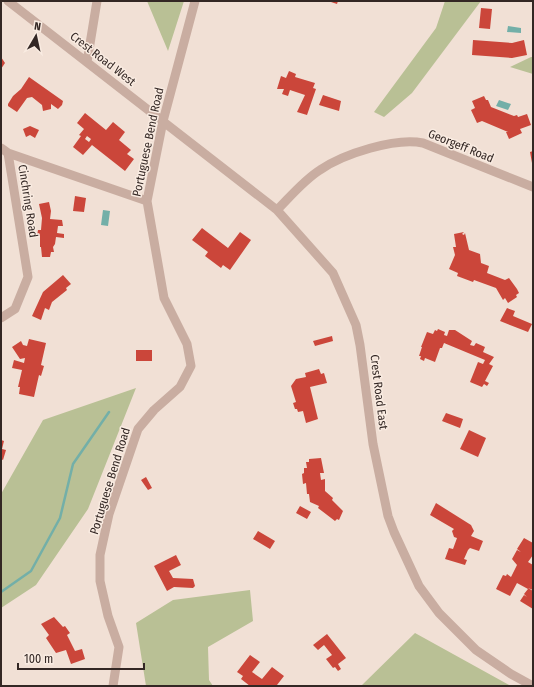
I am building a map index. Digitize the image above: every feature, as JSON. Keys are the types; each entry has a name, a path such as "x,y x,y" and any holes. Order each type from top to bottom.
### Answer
{"street":[{"name":"Crest Road West","path":"8,1 164,121"},
{"path":"87,62 97,1"},
{"name":"Portuguese Bend Road","path":"113,686 119,647 108,616 100,581 100,555 109,514 138,428 154,410 180,387 191,366 187,344 164,298 147,201 164,121 195,1"},
{"name":"Crest Road East","path":"164,121 277,210 333,273 349,307 360,345 373,444 388,516 419,586 439,614 476,650 511,674 533,686"},
{"name":"Georgeff Road","path":"277,210 320,170 343,158 367,150 409,142 423,143 533,187"},
{"name":"Cinchring Road","path":"5,150 147,201"},
{"name":"Cinchring Road","path":"1,318 14,309 28,277 5,150"}],"green space":[{"path":"147,1 184,1 168,51"},
{"path":"445,1 481,1 412,93 384,117 374,112 436,28"},
{"path":"533,57 533,74 510,67"},
{"path":"136,388 88,509 36,585 1,608 1,494 43,420"},
{"path":"250,590 253,621 208,647 209,680 213,686 146,686 136,623 173,600"},
{"path":"415,633 511,686 361,686"}],"water":[{"path":"508,26 521,28 521,33 507,32"},
{"path":"499,100 511,104 508,110 496,106"},
{"path":"103,210 110,211 108,226 101,225"}],"building":[{"path":"328,1 338,1 337,4"},
{"path":"481,8 492,9 490,29 479,28"},
{"path":"473,40 512,43 524,40 527,55 512,58 472,55"},
{"path":"1,57 5,63 1,69"},
{"path":"289,71 296,74 295,77 315,83 313,88 316,89 307,115 297,112 305,95 290,90 288,96 282,94 284,89 277,89 281,76 286,78"},
{"path":"29,77 63,101 62,105 58,109 51,104 51,109 43,111 42,105 32,97 27,98 17,112 8,106 13,96 21,89"},
{"path":"323,95 341,101 339,111 319,105"},
{"path":"484,96 486,100 488,100 491,107 514,116 517,115 518,117 527,114 531,125 520,129 522,133 509,139 506,132 508,132 482,121 477,123 471,110 475,108 472,101"},
{"path":"85,113 106,130 113,122 125,132 119,140 131,150 127,154 134,159 125,171 92,145 83,155 73,147 84,129 77,123","holes":["87,136 91,139 89,142 85,139"]},
{"path":"30,126 39,130 35,138 30,135 26,137 23,129"},
{"path":"533,151 533,163 532,163 530,152"},
{"path":"75,196 86,198 84,212 73,211"},
{"path":"49,202 51,211 50,219 62,220 63,226 58,226 57,233 64,234 64,238 56,237 53,247 54,252 51,252 50,257 42,257 40,236 37,236 38,230 41,230 42,218 39,204"},
{"path":"202,228 228,248 240,232 251,240 230,270 223,265 221,268 205,256 208,252 192,240"},
{"path":"464,232 462,234 464,235 465,233 469,250 480,254 481,263 489,266 487,273 505,280 509,278 519,293 516,295 517,297 508,303 505,298 503,300 496,288 457,276 458,273 449,269 455,255 453,247 456,247 454,234"},
{"path":"63,275 71,284 66,288 67,290 52,302 49,310 45,308 41,320 32,316 43,292"},
{"path":"507,308 515,311 513,316 532,324 528,332 500,321"},
{"path":"438,329 445,332 444,335 447,336 449,330 455,330 472,341 470,345 474,346 476,343 485,347 483,352 494,357 489,364 493,366 485,381 489,383 487,386 484,384 482,387 470,382 478,362 483,364 485,360 444,343 442,348 440,348 435,362 425,358 424,361 420,359 421,356 419,356 421,347 427,332 433,334 435,330 437,331"},
{"path":"332,336 333,341 315,346 313,341"},
{"path":"29,339 46,343 41,365 44,366 41,376 39,375 34,397 19,394 20,387 18,387 22,370 12,368 14,360 24,363 25,358 20,359 12,347 21,341 23,345 27,346"},
{"path":"136,350 152,350 152,361 136,361"},
{"path":"319,369 321,374 324,373 327,383 310,387 318,419 306,423 303,411 298,412 297,409 295,409 293,403 296,402 291,386 296,379 306,377 305,373"},
{"path":"446,413 463,419 460,428 442,421"},
{"path":"469,430 486,438 478,457 460,449"},
{"path":"1,440 4,441 2,449 6,450 3,460 1,459"},
{"path":"321,458 324,473 320,473 321,480 325,479 325,491 333,498 332,500 343,511 339,520 337,519 335,521 318,508 319,506 310,502 309,494 307,494 306,483 303,484 302,474 304,473 304,468 307,468 306,462 309,462 309,459"},
{"path":"146,477 152,488 148,490 141,480"},
{"path":"436,503 471,525 474,531 471,536 483,541 479,551 470,548 468,550 464,559 467,560 465,565 445,559 449,548 453,549 457,538 454,537 452,531 454,529 430,515"},
{"path":"300,506 311,512 307,519 296,513"},
{"path":"258,531 275,541 270,549 253,539"},
{"path":"524,538 533,543 533,555 528,562 533,565 533,590 528,588 533,591 533,609 520,601 524,595 527,597 524,594 528,589 517,583 510,596 496,589 503,575 506,576 507,574 511,577 517,565 512,559 517,550 521,552 517,549"},
{"path":"176,555 181,565 169,571 173,578 193,579 195,586 193,588 174,587 167,591 154,566"},
{"path":"54,617 63,627 65,626 70,633 67,635 75,651 82,649 85,659 71,664 66,650 56,653 46,638 49,635 41,624"},
{"path":"327,634 346,658 338,664 341,669 338,671 335,667 333,668 326,659 332,655 324,645 318,650 313,645"},
{"path":"250,655 260,662 252,672 262,679 272,667 284,676 277,685 278,686 250,686 241,679 243,676 237,672"}],"waterway":[{"path":"1,592 31,571 60,518 73,464 109,412"}]}
